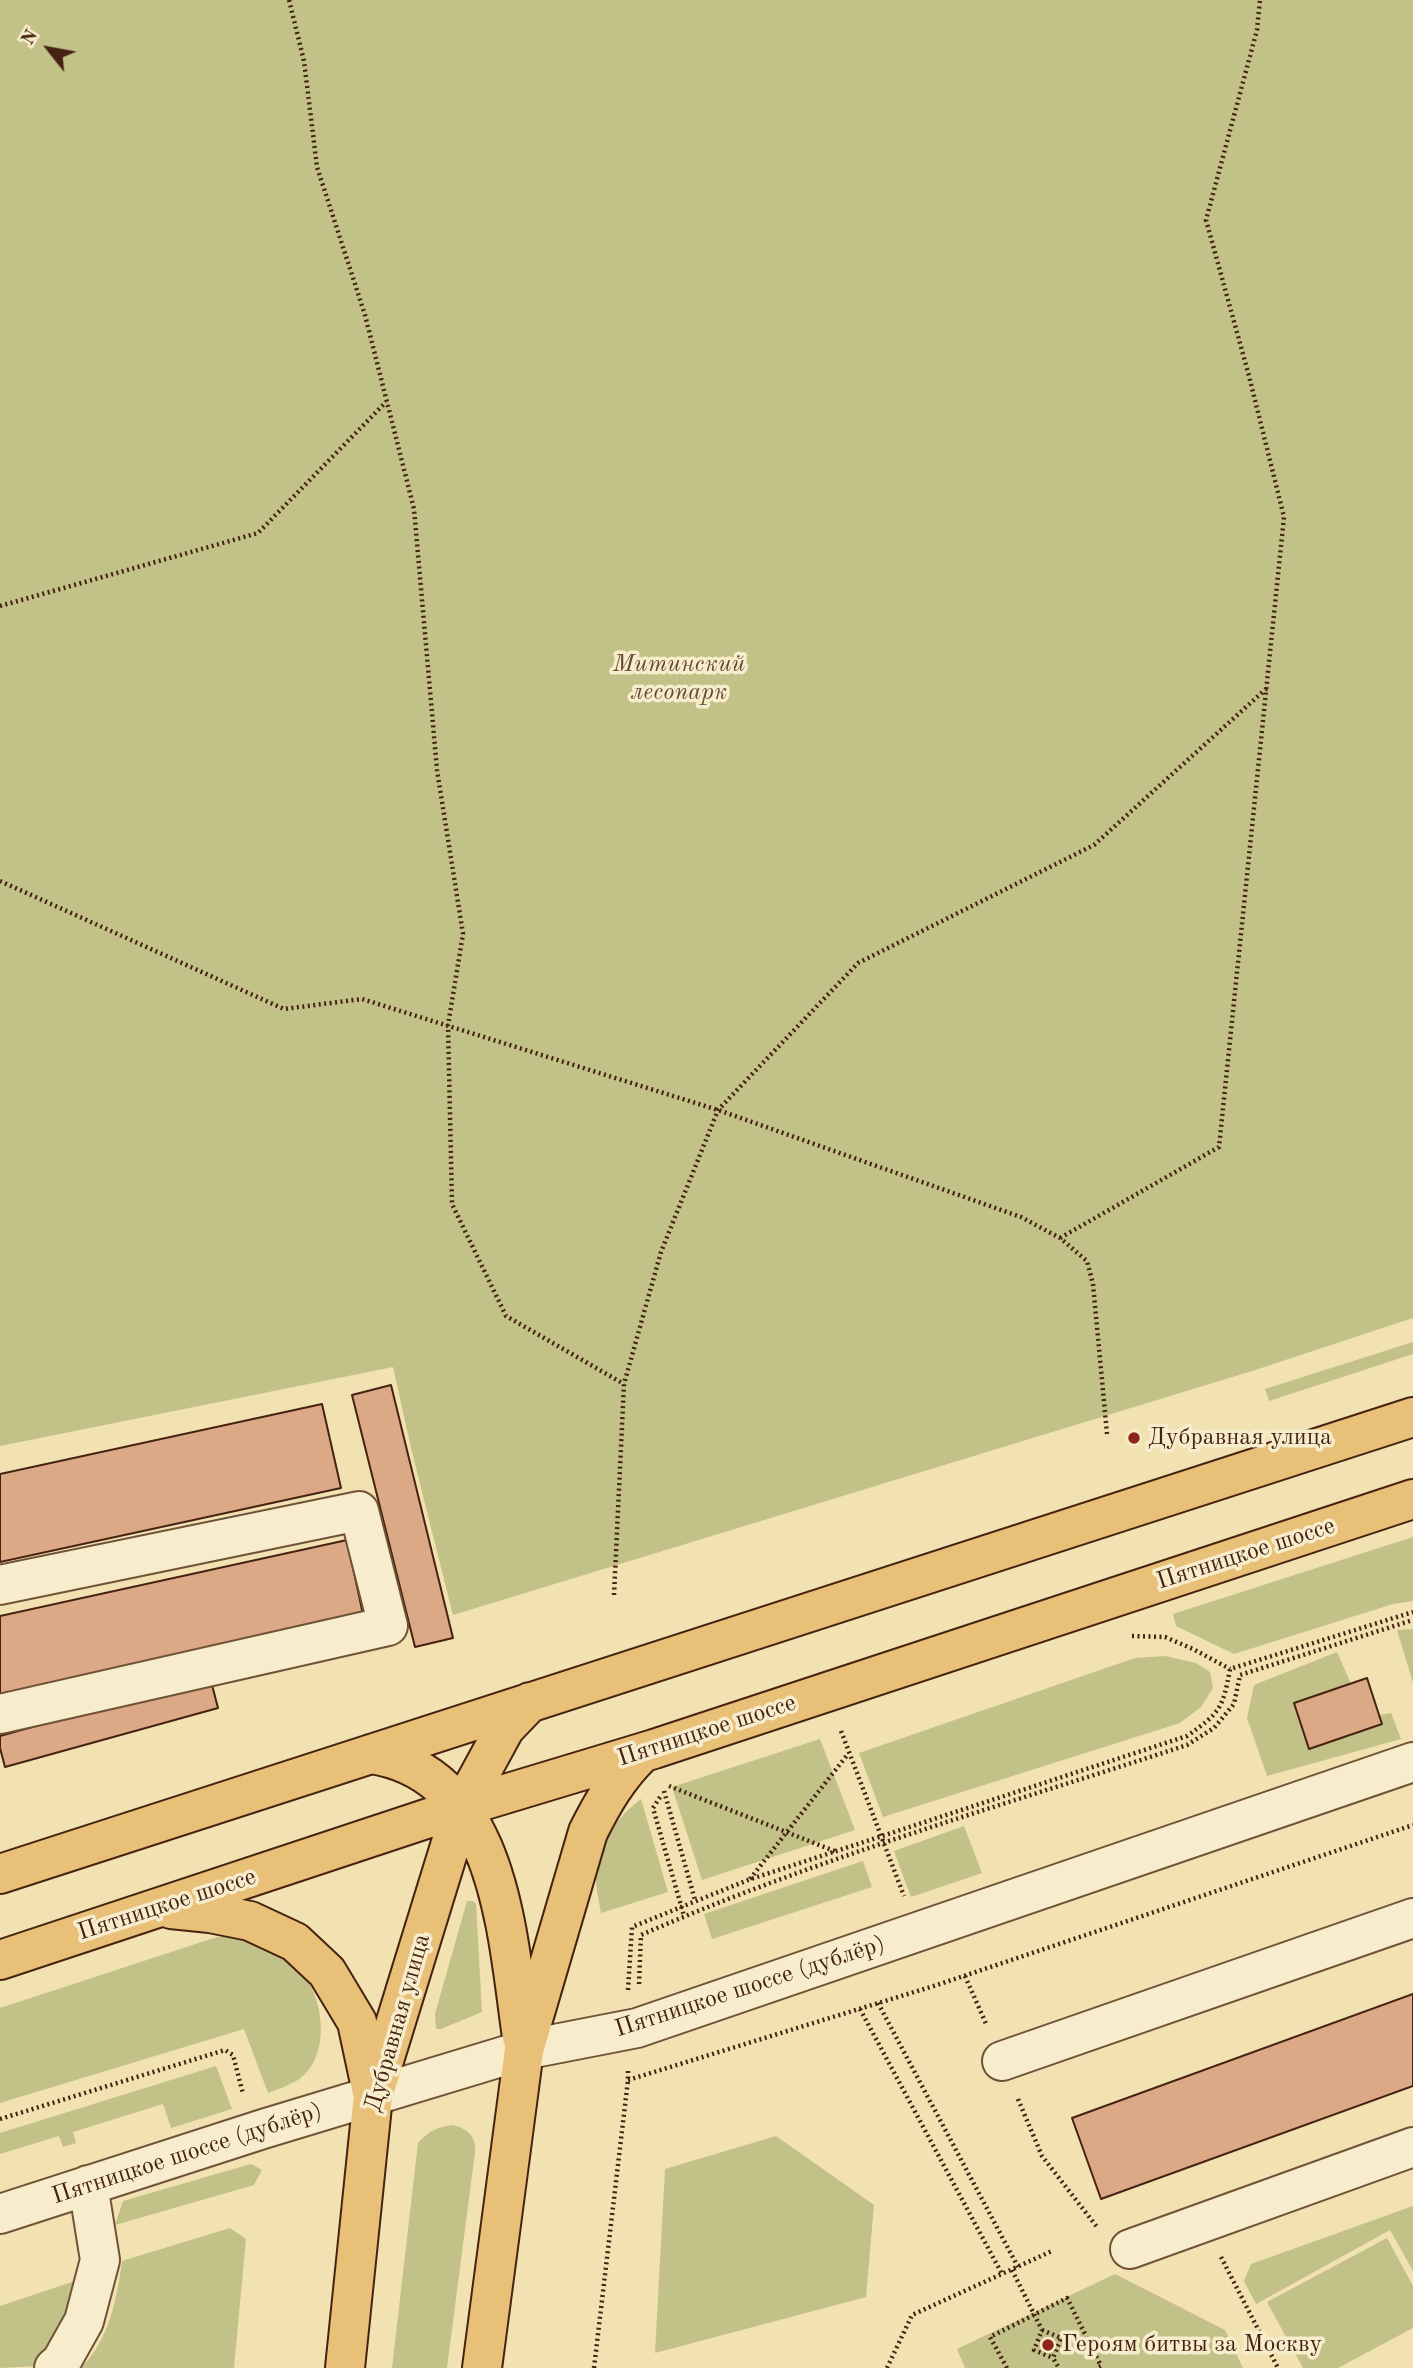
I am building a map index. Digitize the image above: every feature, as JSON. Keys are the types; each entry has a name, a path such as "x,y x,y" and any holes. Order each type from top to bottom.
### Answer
{"main road":[{"path":"0,1874 1413,1417"},
{"name":"Пятницкое шоссе","path":"0,1960 462,1807 642,1753 1413,1499"},
{"name":"Дубравная улица","path":"345,2368 373,2096 462,1807 505,1728 530,1702"},
{"path":"482,2368 524,2050 588,1832 604,1799 625,1769 642,1753"},
{"path":"372,1754 408,1763 435,1781 462,1807 482,1845 499,1890 524,2050"},
{"path":"158,1908 210,1913 250,1921 295,1942 327,1972 357,2022 373,2096"}],"street":[{"path":"0,1585 359,1511 388,1626 0,1714"},
{"name":"Пятницкое шоссе (дублёр)","path":"0,2214 524,2050 637,2028 1413,1762"},
{"path":"1002,2061 1413,1918"},
{"path":"1130,2249 1413,2147"},
{"path":"54,2368 61,2362 84,2321 100,2260 88,2185"}],"path":[{"path":"289,0 304,61 317,167 365,315 414,509 437,770 463,934 448,1026 452,1204 506,1316 624,1384"},
{"path":"1059,1238 1219,1147 1284,517 1206,220 1257,30 1260,0"},
{"path":"0,606 258,533 387,402"},
{"path":"614,1595 624,1384 661,1252 718,1110 858,962 1094,845 1268,687"},
{"path":"0,881 284,1009 362,999 718,1110 1020,1217 1059,1238 1087,1261 1093,1284 1107,1434"},
{"path":"1130,1636 1165,1637 1194,1649 1230,1670 1413,1612"},
{"path":"637,2028 641,1934 884,1844 1186,1745 1214,1728 1234,1704 1240,1675 1413,1620"},
{"path":"881,1837 1187,1736 1209,1721 1224,1701 1230,1670"},
{"path":"838,1725 906,1902"},
{"path":"748,1880 849,1753"},
{"path":"675,1779 662,1783 837,1852"},
{"path":"684,1916 653,1808 664,1791 695,1900"},
{"path":"628,2080 965,1976 1413,1825"},
{"path":"965,1976 1042,2156 1105,2237 1130,2249"},
{"path":"878,2003 1018,2267"},
{"path":"860,2009 1002,2274"},
{"path":"0,2119 225,2050 233,2055 253,2133"},
{"path":"1204,2223 1278,2368"},
{"path":"887,2368 912,2315 1052,2251"},
{"path":"1012,2270 1042,2330 1061,2337 1053,2358"},
{"path":"1007,2368 990,2337 1067,2298 1101,2366 1097,2368"},
{"path":"1042,2330 1034,2350 1053,2358 1059,2368"}],"green space":[{"name":"Митинский лесопарк","path":"0,0 1413,0 1413,1318 1252,1371 453,1615 393,1367 0,1446"},
{"path":"1413,1342 1413,1354 1269,1401 1265,1389"},
{"path":"1413,1537 1413,1601 1393,1604 1234,1654 1176,1626 1173,1614"},
{"path":"1413,1629 1413,1683 1397,1630"},
{"path":"1337,1652 1351,1684 1294,1704 1309,1749 1382,1724 1380,1715 1391,1713 1401,1739 1267,1776 1247,1718 1254,1685"},
{"path":"1165,1656 1196,1663 1210,1672 1213,1688 1201,1707 1180,1723 883,1817 859,1753 1135,1658"},
{"path":"820,1739 855,1830 702,1880 672,1787"},
{"path":"641,1799 668,1892 601,1913 596,1879 600,1851 617,1822"},
{"path":"964,1826 982,1873 911,1897 894,1851"},
{"path":"863,1861 872,1887 712,1939 704,1914"},
{"path":"467,1901 476,1904 482,2012 436,2029 435,2014"},
{"path":"241,1936 281,1954 301,1972 315,1997 321,2028 320,2043 309,2070 298,2080 268,2093 244,2029 0,2103 0,2008 217,1937"},
{"path":"216,2066 232,2109 171,2128 163,2104 73,2132 76,2143 63,2147 59,2136 0,2154 0,2133"},
{"path":"453,2125 470,2134 475,2152 447,2368 392,2368 418,2143 434,2130"},
{"path":"776,2136 874,2205 866,2297 655,2353 665,2169"},
{"path":"251,2164 262,2170 254,2185 115,2225 123,2201"},
{"path":"1413,2206 1413,2271 1390,2230 1256,2304 1244,2281 1251,2264"},
{"path":"230,2228 246,2239 234,2368 81,2368 99,2345 105,2332 114,2304 122,2261"},
{"path":"1387,2238 1413,2286 1413,2328 1338,2368 1303,2368 1267,2302"},
{"path":"1115,2274 1225,2330 1243,2368 965,2368 957,2349"},
{"path":"81,2279 80,2289 37,2366 0,2368 0,2306"}],"building":[{"path":"391,1385 453,1638 415,1647 352,1395"},
{"path":"322,1404 341,1488 0,1562 0,1474"},
{"path":"347,1540 364,1619 0,1699 0,1616"},
{"path":"1367,1678 1382,1724 1309,1749 1294,1703"},
{"path":"211,1681 218,1708 5,1767 0,1736 171,1688"},
{"path":"1413,1994 1413,2086 1101,2199 1072,2118"}],"place":[{"name":"Дубравная улица","path":"1134,1438"},
{"name":"Героям битвы за Москву","path":"1048,2345"}]}
